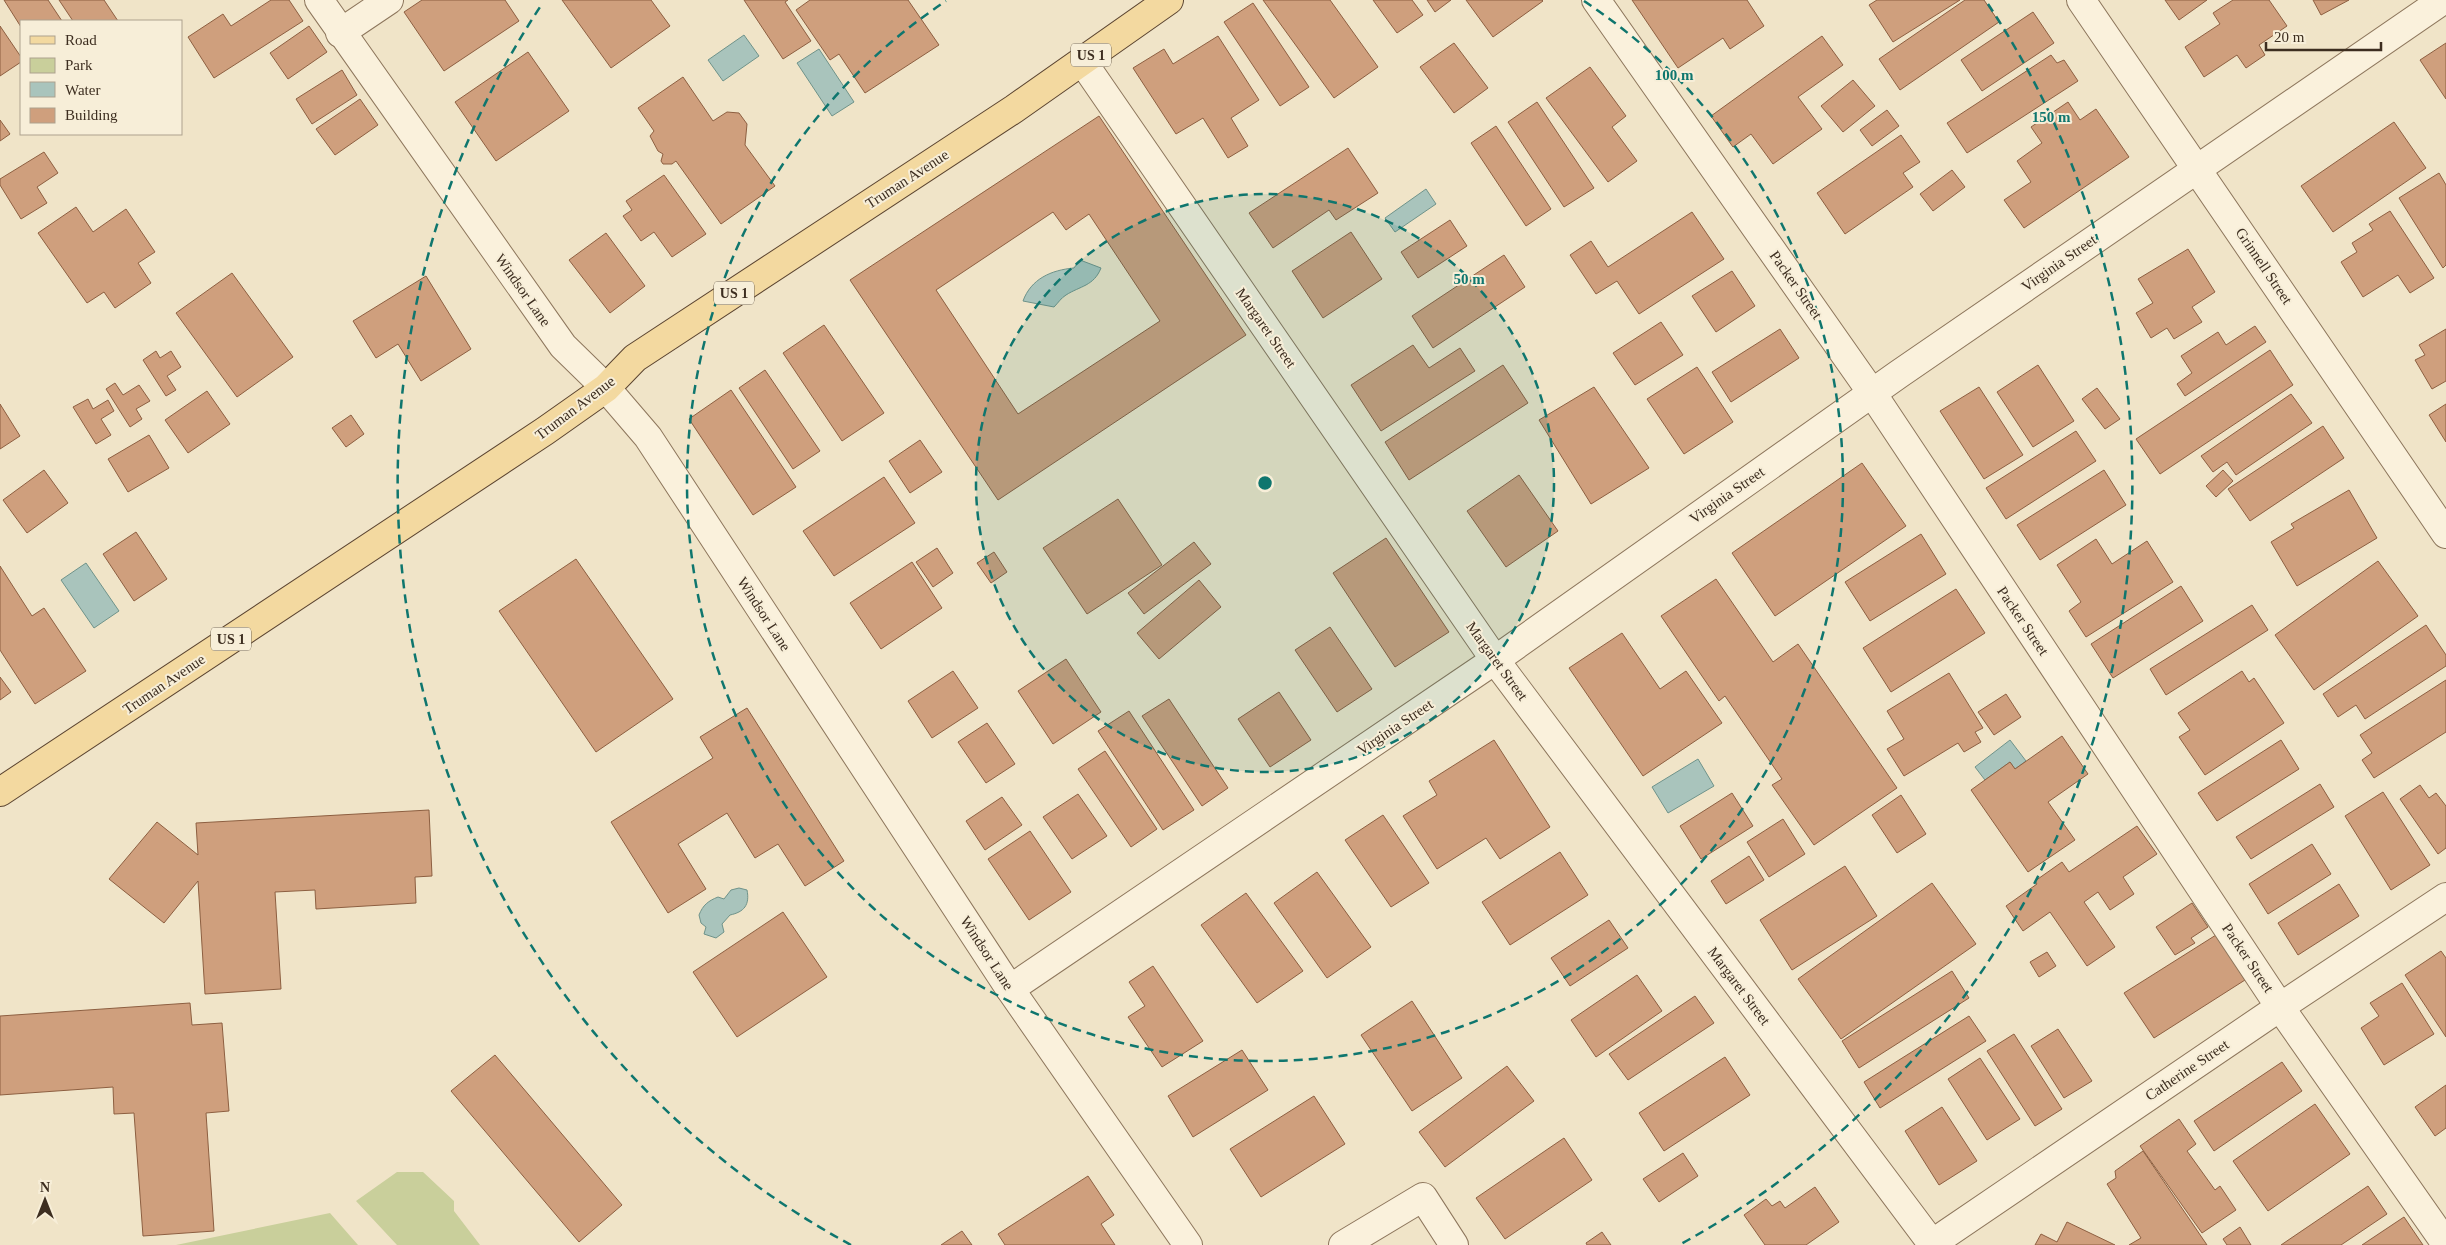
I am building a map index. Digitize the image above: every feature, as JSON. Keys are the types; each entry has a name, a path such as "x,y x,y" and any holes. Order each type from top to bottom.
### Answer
{"main road":[{"name":"Truman Avenue","path":"0,792 545,431 606,388 635,358 1082,62 1169,0"}],"street":[{"name":"Windsor Lane","path":"319,0 340,33 563,346 606,388 648,437 1010,989 1188,1245"},
{"path":"340,33 389,0"},
{"name":"Packer Street","path":"1596,0 1872,393 2280,1007 2446,1244"},
{"name":"Grinnell Street","path":"2081,0 2446,534"},
{"name":"Virginia Street","path":"1010,989 1495,660 1872,393 2443,0"},
{"name":"Margaret Street","path":"1082,62 1495,660 1931,1244"},
{"name":"Catherine Street","path":"1931,1244 2280,1007 2446,897"},
{"path":"1343,1245 1423,1197 1454,1245"}],"green space":[{"path":"397,1172 423,1172 454,1201 454,1211 480,1245 397,1245 356,1201"},
{"path":"330,1213 358,1245 176,1245"}],"water":[{"path":"744,35 759,56 723,81 708,60"},
{"path":"819,49 854,102 832,116 797,63"},
{"path":"1426,189 1436,204 1395,232 1385,218"},
{"path":"1080,260 1101,268 1095,279 1091,282 1064,296 1054,307 1023,301 1037,281 1057,271 1074,268"},
{"path":"86,563 119,611 94,628 61,580"},
{"path":"2010,740 2026,761 2015,769 2010,762 1985,780 1975,767"},
{"path":"1698,759 1714,786 1668,813 1652,787"},
{"path":"739,888 747,890 748,900 745,907 739,912 730,915 722,924 724,932 716,938 704,934 706,927 701,923 699,915 704,906 718,897 724,899 731,890"}],"building":[{"path":"4,0 48,0 61,20 20,20 20,25"},
{"path":"59,0 104,0 117,20 72,20"},
{"path":"271,0 289,0 303,21 214,78 188,37 223,14 231,26"},
{"path":"422,0 505,0 519,21 444,71 404,12"},
{"path":"562,0 651,0 670,26 611,68"},
{"path":"744,0 788,0 785,2 811,41 783,59"},
{"path":"810,0 908,0 939,45 865,93 839,54 830,60 796,10"},
{"path":"1263,0 1330,0 1378,67 1334,98"},
{"path":"1373,0 1412,0 1423,15 1397,33"},
{"path":"1427,0 1451,0 1435,12"},
{"path":"1466,0 1542,0 1543,1 1493,37"},
{"path":"1632,0 1747,0 1764,26 1730,49 1723,38 1678,68"},
{"path":"1877,0 1960,0 1893,42 1869,5"},
{"path":"1965,0 1984,0 1999,22 1900,90 1879,59"},
{"path":"2165,0 2207,0 2179,20"},
{"path":"2233,0 2269,0 2287,26 2259,45 2265,55 2246,68 2237,55 2204,77 2185,47 2220,24 2213,13"},
{"path":"2313,0 2349,0 2321,15"},
{"path":"1253,3 1309,87 1280,106 1224,22"},
{"path":"2033,12 2054,43 1982,91 1961,60"},
{"path":"0,26 20,56 20,63 0,76"},
{"path":"309,26 327,52 288,79 270,53"},
{"path":"1218,36 1259,100 1231,118 1248,146 1228,158 1203,118 1176,134 1133,68 1164,49 1173,64"},
{"path":"1822,36 1843,65 1798,97 1822,129 1773,164 1751,134 1733,147 1711,116"},
{"path":"1454,43 1488,88 1454,113 1420,67"},
{"path":"2446,43 2446,99 2420,60"},
{"path":"528,52 569,111 496,161 455,102"},
{"path":"2051,55 2057,63 2064,60 2078,81 1967,153 1947,123"},
{"path":"1590,67 1626,116 1612,127 1637,161 1608,182 1546,98"},
{"path":"342,70 357,95 312,124 296,99"},
{"path":"683,77 713,121 727,112 739,113 747,124 745,145 775,186 721,224 676,161 672,164 663,164 661,161 663,154 658,151 650,136 654,131 638,108"},
{"path":"1853,80 1875,106 1843,132 1821,106"},
{"path":"360,99 378,125 335,155 316,129"},
{"path":"1537,102 1594,188 1564,207 1508,122"},
{"path":"2068,102 2080,120 2096,109 2129,157 2024,228 2004,200 2031,182 2017,161 2042,143 2031,127"},
{"path":"1887,110 1899,126 1872,146 1860,130"},
{"path":"1099,116 1246,335 998,500 850,280","holes":["1053,212 1066,230 1089,214 1160,321 1018,414 936,290"]},
{"path":"0,120 10,134 0,141"},
{"path":"2394,122 2426,168 2333,232 2301,186"},
{"path":"1496,126 1551,209 1526,226 1471,143"},
{"path":"1901,135 1920,162 1903,173 1913,187 1845,234 1817,193"},
{"path":"1348,148 1378,193 1336,220 1329,210 1273,248 1249,213"},
{"path":"44,152 58,173 37,187 47,203 21,219 0,185 0,179"},
{"path":"1952,170 1965,187 1933,211 1920,194"},
{"path":"2439,173 2446,185 2446,265 2443,268 2399,198"},
{"path":"664,175 706,234 672,257 654,232 641,241 623,216 632,210 626,201"},
{"path":"76,207 93,232 126,209 155,252 138,263 151,283 115,308 104,292 87,303 38,233"},
{"path":"2390,211 2434,278 2410,293 2398,275 2363,297 2341,262 2357,252 2352,243 2373,230 2369,224"},
{"path":"1692,212 1724,259 1639,314 1617,281 1596,294 1570,255 1591,241 1608,267"},
{"path":"1450,220 1467,246 1418,278 1401,252"},
{"path":"1351,232 1382,279 1323,318 1292,271"},
{"path":"606,233 645,286 610,313 569,260"},
{"path":"2188,249 2215,292 2192,307 2202,322 2174,339 2167,328 2151,338 2136,313 2153,303 2138,279"},
{"path":"1504,255 1525,287 1433,348 1412,316"},
{"path":"1732,271 1755,306 1716,332 1692,296"},
{"path":"232,273 293,357 237,397 176,313"},
{"path":"426,276 471,349 421,381 398,344 376,358 353,321"},
{"path":"1661,322 1683,355 1635,385 1613,353"},
{"path":"824,325 884,413 842,441 783,353"},
{"path":"2255,326 2266,342 2185,396 2177,384 2192,373 2181,356 2218,332 2226,345"},
{"path":"1780,329 1799,358 1731,402 1712,372"},
{"path":"2446,329 2446,381 2432,389 2415,360 2425,355 2419,345"},
{"path":"1413,345 1429,368 1460,348 1475,371 1381,431 1351,385"},
{"path":"2270,350 2293,385 2160,474 2136,439"},
{"path":"156,351 160,358 171,351 181,367 167,376 176,390 166,396 143,360"},
{"path":"1503,365 1528,403 1409,480 1385,442"},
{"path":"2038,365 2074,421 2033,447 1997,392"},
{"path":"1697,367 1733,422 1684,454 1647,399"},
{"path":"765,370 820,451 793,469 739,388"},
{"path":"115,383 123,395 139,385 150,401 136,409 142,419 130,427 106,389"},
{"path":"1594,387 1649,468 1591,504 1539,420"},
{"path":"1979,387 2023,455 1984,479 1940,411"},
{"path":"2097,388 2120,419 2105,429 2082,399"},
{"path":"731,390 796,487 753,515 689,419"},
{"path":"207,391 230,424 188,453 165,420"},
{"path":"2291,394 2312,423 2236,475 2227,462 2213,472 2201,456"},
{"path":"88,399 93,409 108,400 114,411 101,419 111,435 96,444 73,407"},
{"path":"0,404 20,436 0,449"},
{"path":"2446,404 2446,442 2429,415"},
{"path":"351,415 364,434 346,447 332,428"},
{"path":"2323,426 2344,458 2250,521 2228,489"},
{"path":"2076,431 2096,461 2006,519 1986,488"},
{"path":"149,435 169,468 128,492 108,459"},
{"path":"920,440 942,472 910,493 889,461"},
{"path":"1862,463 1906,526 1775,616 1732,553"},
{"path":"44,470 68,503 27,533 3,500"},
{"path":"2104,470 2126,505 2040,560 2017,525"},
{"path":"2223,470 2233,481 2216,497 2206,486"},
{"path":"1519,475 1558,531 1506,567 1467,511"},
{"path":"884,477 915,523 834,576 803,531"},
{"path":"2349,490 2377,538 2297,586 2271,542 2294,528 2291,524"},
{"path":"1118,499 1162,565 1087,614 1043,548"},
{"path":"136,532 167,579 134,601 103,554"},
{"path":"1921,534 1946,574 1870,621 1845,582"},
{"path":"1386,538 1449,632 1395,667 1333,573"},
{"path":"2096,539 2112,564 2147,541 2173,582 2086,637 2069,611 2081,602 2057,565"},
{"path":"1194,542 1211,564 1144,614 1128,593"},
{"path":"937,548 953,573 933,587 916,562"},
{"path":"994,552 1007,572 991,583 977,563"},
{"path":"576,559 673,699 596,752 499,611"},
{"path":"2378,561 2418,616 2314,690 2275,635"},
{"path":"912,562 942,608 881,649 850,603"},
{"path":"0,566 32,616 44,608 86,671 35,704 0,650"},
{"path":"1716,579 1773,662 1798,644 1897,788 1814,845 1772,785 1782,779 1725,696 1719,701 1661,616"},
{"path":"1199,580 1221,607 1159,659 1137,633"},
{"path":"2181,586 2203,621 2113,678 2091,644"},
{"path":"1956,589 1985,633 1891,692 1863,648"},
{"path":"2252,605 2268,630 2166,695 2150,669"},
{"path":"2426,625 2446,655 2446,666 2365,719 2356,705 2338,717 2323,694"},
{"path":"1330,627 1372,689 1337,712 1295,650"},
{"path":"1622,633 1660,689 1686,671 1722,723 1643,776 1569,668"},
{"path":"1066,659 1101,712 1053,744 1018,691"},
{"path":"953,671 978,708 932,738 908,701"},
{"path":"2242,671 2249,682 2254,678 2284,723 2205,775 2179,737 2190,730 2178,713"},
{"path":"1949,673 1983,728 1975,732 1981,742 1964,752 1958,743 1904,776 1887,749 1904,739 1887,711"},
{"path":"0,677 11,692 0,700"},
{"path":"2446,680 2446,732 2374,778 2362,760 2372,753 2360,735"},
{"path":"1279,692 1311,740 1270,767 1238,719"},
{"path":"2006,694 2021,717 1994,735 1978,712"},
{"path":"1169,699 1228,788 1202,806 1142,716"},
{"path":"747,708 844,861 805,886 778,844 755,858 727,813 678,844 706,889 668,913 611,822 713,758 700,737"},
{"path":"1129,711 1194,810 1163,830 1098,731"},
{"path":"987,723 1015,764 986,783 958,742"},
{"path":"2062,736 2088,774 2048,802 2075,840 2028,872 1971,790 2010,762 2015,769"},
{"path":"1494,740 1550,827 1500,859 1486,838 1437,869 1403,816 1437,795 1429,781"},
{"path":"2281,740 2299,769 2217,821 2198,793"},
{"path":"1105,751 1157,829 1131,847 1078,769"},
{"path":"2320,784 2334,807 2251,859 2236,837"},
{"path":"2420,785 2429,798 2436,793 2446,806 2446,848 2438,854 2400,799"},
{"path":"2383,792 2430,865 2391,890 2345,816"},
{"path":"1732,793 1753,826 1701,859 1680,826"},
{"path":"1078,794 1107,836 1072,859 1043,817"},
{"path":"1901,795 1926,834 1897,853 1872,815"},
{"path":"1002,797 1022,825 985,850 966,821"},
{"path":"429,810 432,876 415,877 416,903 316,909 315,890 275,892 281,989 205,994 198,881 164,923 109,879 157,822 198,855 196,823"},
{"path":"1383,815 1429,883 1391,907 1345,840"},
{"path":"1783,819 1805,854 1769,877 1747,842"},
{"path":"2137,826 2157,854 2123,877 2134,894 2110,910 2098,892 2084,902 2115,947 2087,966 2050,912 2023,931 2006,906 2037,884 2035,881 2062,862 2069,872"},
{"path":"1030,831 1071,892 1029,920 988,859"},
{"path":"2312,844 2331,874 2268,914 2249,884"},
{"path":"1560,852 1588,895 1510,945 1482,902"},
{"path":"1749,856 1764,880 1726,904 1711,881"},
{"path":"1845,866 1877,916 1792,970 1760,920"},
{"path":"1317,872 1371,947 1327,978 1274,903"},
{"path":"1932,883 1976,944 1841,1039 1798,979"},
{"path":"2339,884 2359,916 2298,955 2278,923"},
{"path":"1246,893 1303,971 1257,1003 1201,925"},
{"path":"2192,903 2208,927 2191,938 2195,943 2175,955 2156,927"},
{"path":"783,912 827,977 737,1037 693,972"},
{"path":"1609,920 1628,948 1570,986 1551,958"},
{"path":"2216,935 2245,980 2154,1038 2124,993"},
{"path":"2441,951 2446,958 2446,1037 2405,975"},
{"path":"2047,952 2056,966 2039,977 2030,962"},
{"path":"1153,966 1203,1041 1162,1067 1128,1017 1145,1006 1129,982"},
{"path":"1952,971 1969,998 1859,1068 1842,1041"},
{"path":"1637,975 1662,1011 1596,1057 1571,1020"},
{"path":"2402,983 2434,1034 2384,1065 2361,1028 2379,1016 2370,1003"},
{"path":"1695,996 1714,1023 1628,1080 1609,1054"},
{"path":"1412,1001 1462,1078 1412,1111 1361,1035"},
{"path":"190,1003 192,1025 222,1023 229,1111 206,1113 214,1231 143,1236 134,1113 114,1114 113,1087 0,1095 0,1016"},
{"path":"1969,1016 1986,1041 1880,1108 1864,1082"},
{"path":"2058,1029 2092,1081 2064,1098 2031,1046"},
{"path":"2014,1034 2062,1109 2035,1126 1987,1051"},
{"path":"1242,1050 1268,1090 1193,1137 1168,1096"},
{"path":"495,1055 622,1205 579,1242 451,1091"},
{"path":"1725,1057 1750,1095 1664,1151 1639,1113"},
{"path":"1980,1058 2020,1119 1987,1140 1948,1079"},
{"path":"2282,1062 2302,1091 2214,1151 2194,1121"},
{"path":"1507,1066 1534,1101 1445,1167 1419,1132"},
{"path":"2446,1085 2446,1128 2435,1136 2415,1107"},
{"path":"1314,1096 1345,1144 1261,1197 1230,1149"},
{"path":"2315,1104 2350,1154 2268,1211 2233,1161"},
{"path":"1942,1107 1977,1161 1939,1185 1905,1131"},
{"path":"2179,1119 2196,1144 2187,1151 2215,1190 2220,1186 2236,1210 2202,1233 2140,1146"},
{"path":"1564,1138 1592,1180 1505,1239 1476,1198"},
{"path":"2143,1151 2207,1245 2129,1245 2141,1238 2107,1184 2116,1178 2115,1171"},
{"path":"1683,1153 1698,1176 1659,1202 1643,1179"},
{"path":"1088,1176 1114,1215 1101,1224 1115,1245 1005,1245 998,1234"},
{"path":"2368,1186 2387,1214 2341,1245 2281,1245"},
{"path":"1815,1187 1839,1222 1806,1245 1765,1245 1744,1215 1766,1199 1772,1206 1780,1201 1785,1208"},
{"path":"2404,1217 2423,1245 2362,1245"},
{"path":"2067,1222 2115,1245 2035,1245 2041,1234 2057,1242"},
{"path":"2240,1227 2251,1245 2227,1245 2223,1239"},
{"path":"962,1231 972,1245 941,1245"},
{"path":"1602,1232 1611,1245 1587,1245 1586,1243"}]}
